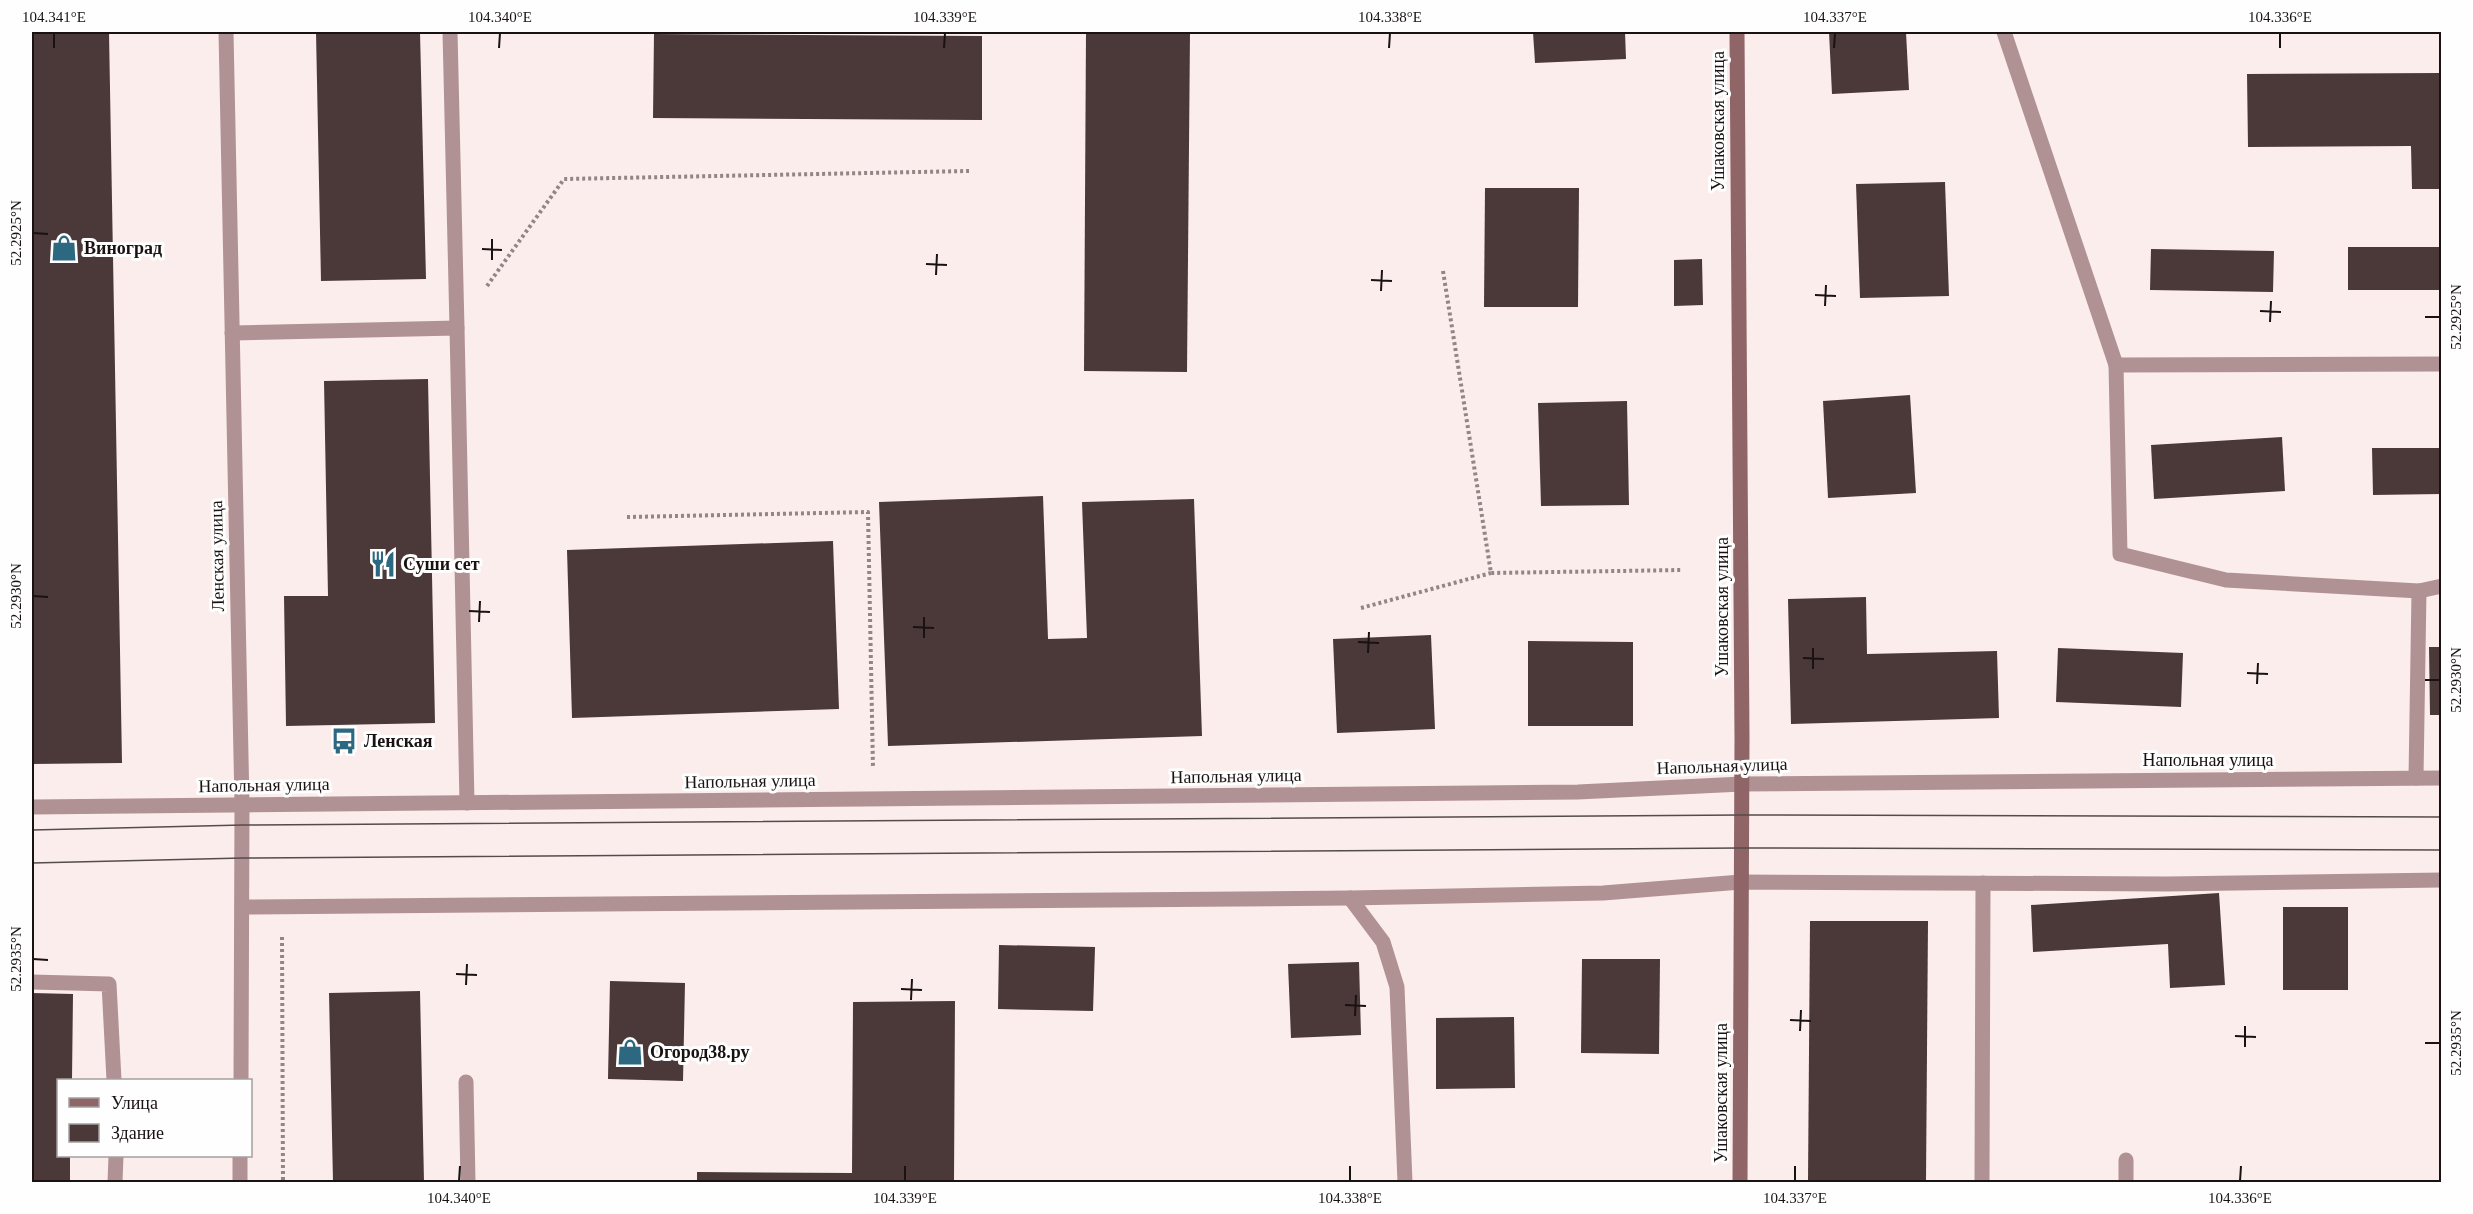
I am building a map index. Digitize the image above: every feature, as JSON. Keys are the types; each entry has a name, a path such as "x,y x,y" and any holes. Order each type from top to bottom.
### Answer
{"main road":[{"name":"Ушаковская улица","path":"1737,32 1742,784 1740,1182"}],"street":[{"name":"Ленская улица","path":"225,32 243,804 241,1079"},
{"path":"450,32 467,803"},
{"path":"2004,32 2116,365 2120,554 2226,580 2419,591 2442,586"},
{"path":"232,333 457,328"},
{"path":"2116,365 2442,364"},
{"path":"2416,778 2419,591"},
{"name":"Напольная улица","path":"32,807 1578,792 1742,784 2442,778"},
{"path":"243,907 1350,898 1603,893 1741,882 2167,884 2442,880"},
{"path":"1983,883 1983,1182"},
{"path":"1350,898 1383,942 1396,987 1405,1182"},
{"path":"32,982 109,984 114,1079"},
{"path":"466,1082 468,1182"},
{"path":"115,1182 116,1157"},
{"path":"240,1157 240,1182"},
{"path":"2126,1160 2126,1182"}],"path":[{"path":"457,328 564,179 969,171"},
{"path":"1443,271 1491,573"},
{"path":"627,517 868,512 873,772"},
{"path":"1361,608 1491,573 1682,570"},
{"path":"282,907 283,1182"}],"building":[{"path":"32,32 109,32 122,763 32,764"},
{"path":"316,32 420,32 426,279 321,281"},
{"path":"1086,32 1190,32 1187,372 1084,371"},
{"path":"1533,32 1625,32 1626,59 1535,63"},
{"path":"1829,32 1906,32 1909,90 1832,94"},
{"path":"654,34 982,36 982,120 653,118"},
{"path":"2442,73 2442,189 2412,189 2411,146 2248,147 2247,74"},
{"path":"1945,182 1949,296 1860,298 1856,184"},
{"path":"1485,188 1579,188 1578,307 1484,307"},
{"path":"2348,247 2442,247 2442,290 2348,290"},
{"path":"2151,249 2274,251 2273,292 2150,290"},
{"path":"1702,259 1703,305 1674,306 1674,260"},
{"path":"428,379 435,723 286,726 284,596 328,596 324,381"},
{"path":"1910,395 1916,493 1828,498 1823,401"},
{"path":"1627,401 1629,505 1541,506 1538,403"},
{"path":"2282,437 2285,491 2154,499 2151,445"},
{"path":"2372,448 2442,448 2442,494 2373,495"},
{"path":"1043,496 1048,639 1087,638 1082,502 1194,499 1202,736 888,746 879,502"},
{"path":"833,541 839,709 572,718 567,550"},
{"path":"1866,597 1867,654 1997,651 1999,718 1791,724 1788,599"},
{"path":"1431,635 1435,729 1337,733 1333,639"},
{"path":"1528,641 1633,642 1633,726 1528,726"},
{"path":"2429,647 2442,647 2442,715 2430,715"},
{"path":"2058,648 2183,653 2181,707 2056,702"},
{"path":"2219,893 2225,985 2170,988 2168,944 2033,952 2031,905"},
{"path":"2283,907 2348,907 2348,990 2283,990"},
{"path":"1810,921 1928,921 1926,1182 1808,1182"},
{"path":"999,945 1095,947 1093,1011 998,1009"},
{"path":"1582,959 1660,959 1659,1054 1581,1053"},
{"path":"1359,962 1361,1035 1291,1038 1288,964"},
{"path":"610,981 685,983 683,1081 608,1079"},
{"path":"420,991 424,1182 333,1182 329,993"},
{"path":"32,993 73,994 72,1079 57,1079 57,1157 70,1157 70,1182 32,1182"},
{"path":"955,1001 954,1182 697,1182 697,1172 852,1173 853,1002"},
{"path":"1514,1017 1515,1088 1436,1089 1436,1018"}],"tram line":[{"path":"32,830 243,825 1742,815 2442,817"},
{"path":"32,863 243,858 1741,848 2442,850"}],"place":[{"name":"Виноград","path":"64,248"},
{"name":"Суши сет","path":"383,564"},
{"name":"Ленская","path":"344,741"},
{"name":"Огород38.ру","path":"630,1052"}]}
